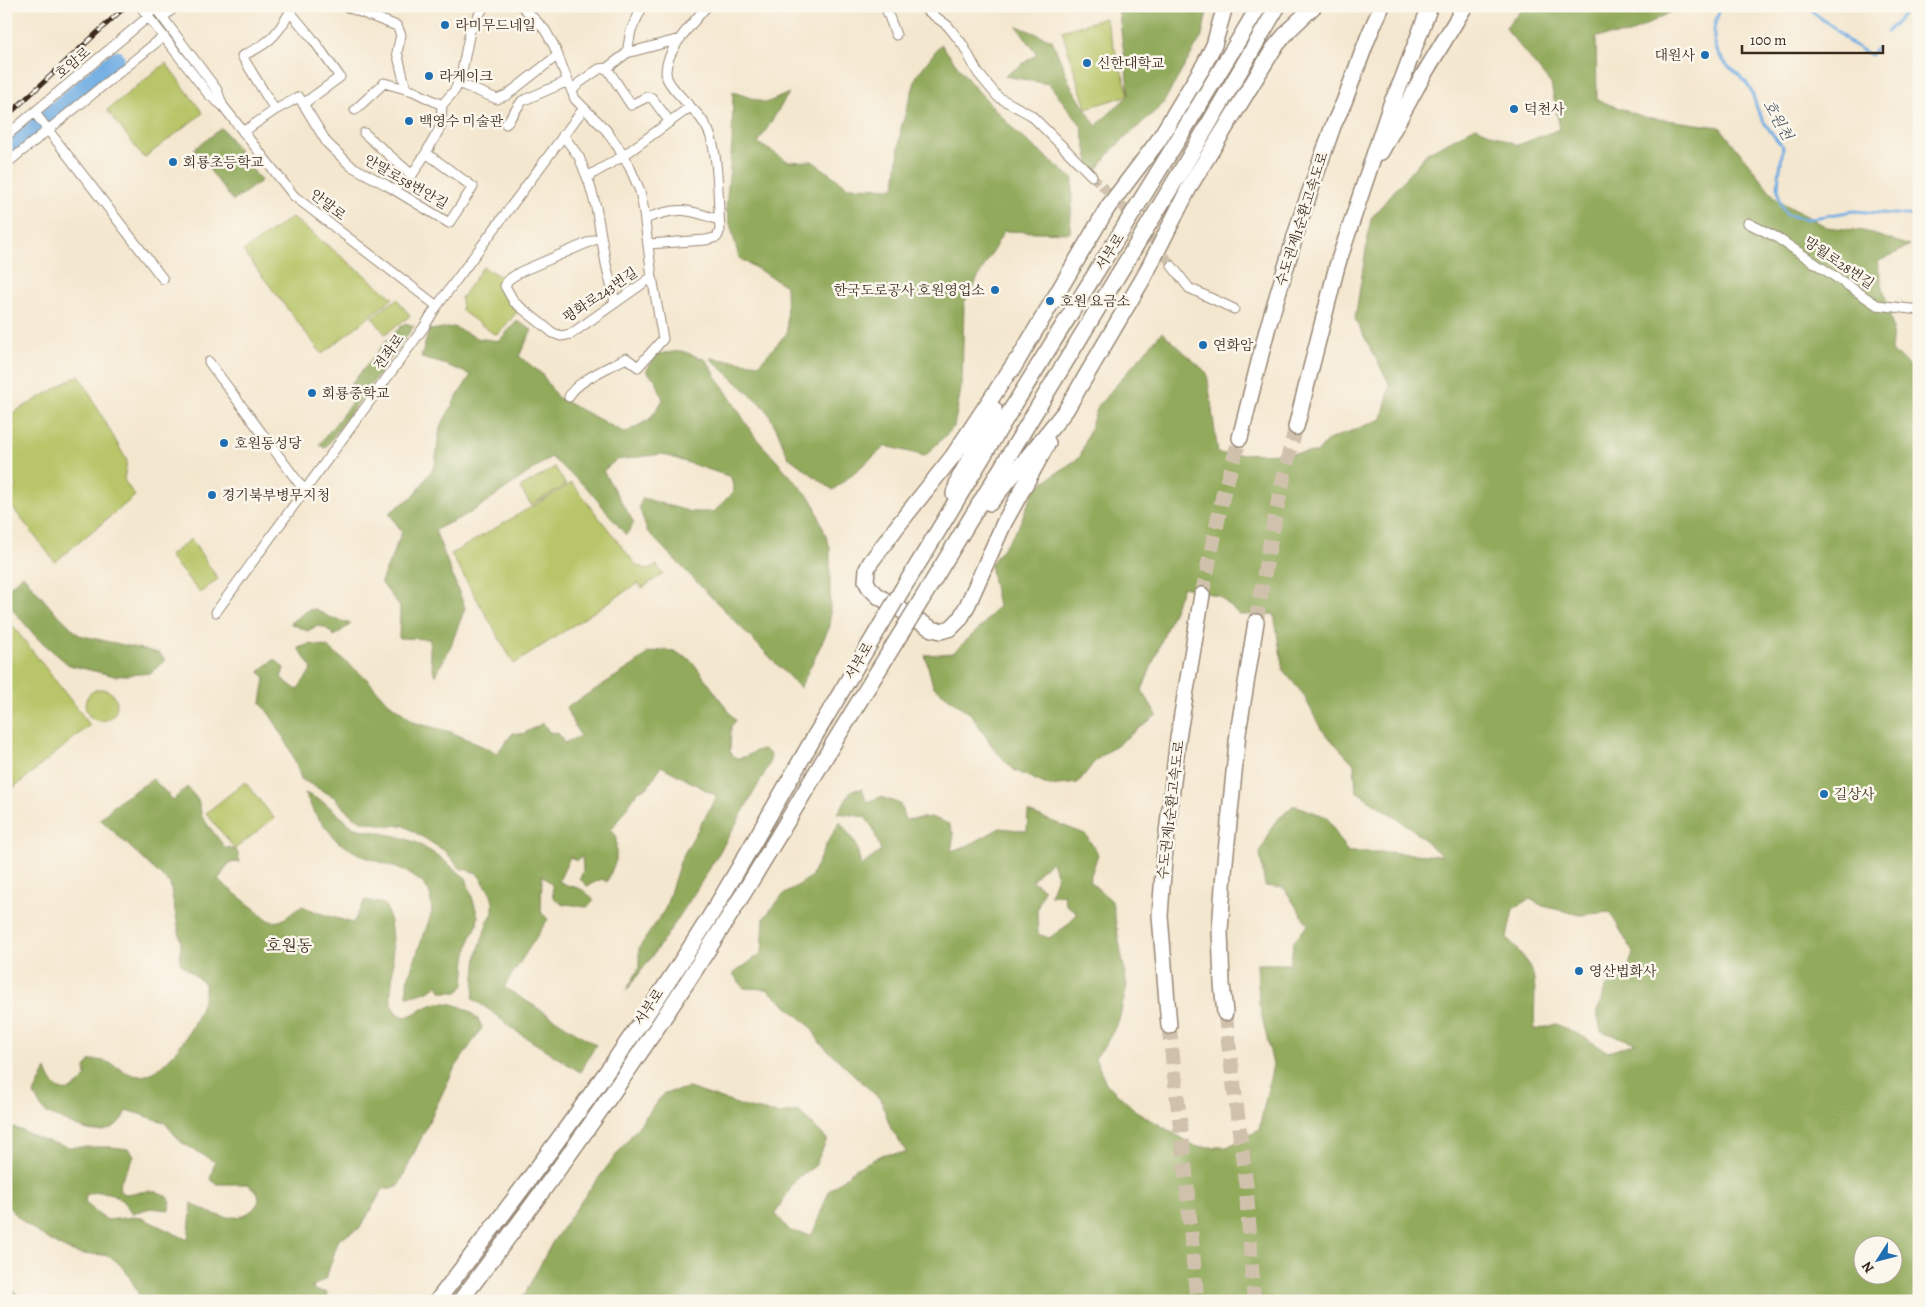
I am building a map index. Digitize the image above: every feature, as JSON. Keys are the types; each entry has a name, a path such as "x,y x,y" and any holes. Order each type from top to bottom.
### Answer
{"highway":[{"path":"1225,6 1214,45 1158,140 1108,206 1016,360 953,456 870,563 866,581 873,592 932,629 945,631 954,626 968,604 1004,523 1066,410 1144,277 1191,184 1279,42 1296,22 1314,6"},
{"name":"서부로","path":"437,1301 540,1164 633,1032 708,919 902,588 946,521 1010,412 1170,156 1259,6"},
{"name":"서부로","path":"460,1301 556,1174 723,927 957,543 1278,6"},
{"name":"수도권제1순환고속도로","path":"1240,438 1267,330 1300,220 1333,126 1382,6"},
{"path":"1296,427 1337,266 1391,104 1430,6"},
{"path":"1364,183 1424,74 1465,6"},
{"path":"946,521 959,478 975,449 1016,360"},
{"path":"957,543 1066,410"},
{"name":"수도권제1순환고속도로","path":"1169,1026 1160,916 1164,859 1171,796 1202,595"},
{"path":"1225,1013 1220,931 1238,733 1256,622"}],"street":[{"name":"안말로","path":"140,6 209,95 223,106 294,196 437,306"},
{"name":"안말로","path":"154,6 217,90 223,106"},
{"name":"호암로","path":"6,136 148,17 154,6"},
{"path":"162,18 176,6"},
{"path":"345,6 397,26 401,35 397,52 406,89"},
{"path":"369,16 377,6"},
{"path":"364,133 412,175 441,126 440,111 442,104 455,90 461,76 470,31 484,6"},
{"name":"평화로243번길","path":"522,6 545,30 576,99 606,130 623,156 640,191 652,277 571,334 561,336 553,333 514,302 505,286 508,280 520,272 601,237"},
{"path":"627,53 631,30 640,12 640,6"},
{"path":"648,244 706,240 717,237 720,230 716,167 710,134 702,118 672,87 667,78 666,67 669,57 680,39 707,6"},
{"path":"885,6 896,36"},
{"path":"924,7 948,26 963,45 978,73 998,96 1031,115 1092,176"},
{"path":"243,132 299,97 303,104 340,77 290,9 280,30 263,47 242,56 276,110"},
{"path":"6,164 163,37"},
{"path":"572,91 579,83 600,68 607,68 627,53 680,39"},
{"path":"458,83 497,99 506,95 558,56"},
{"path":"607,68 631,104 647,97 652,98 670,122"},
{"path":"506,124 522,101 568,82"},
{"path":"354,110 384,83 406,89 442,104"},
{"name":"안말로58번안길","path":"303,104 327,143 352,166 448,223 473,187 426,153"},
{"path":"587,177 623,156 690,107"},
{"name":"전좌로","path":"216,612 418,335 437,306 584,108"},
{"path":"35,113 163,279"},
{"path":"563,136 579,157 587,177 596,207 615,302"},
{"path":"645,219 660,213 682,210 693,211 719,220"},
{"name":"망월로28번길","path":"1748,223 1776,237 1877,306 1919,310"},
{"path":"1172,266 1189,288 1234,309"},
{"path":"569,397 571,391 579,385 626,358 638,366 663,339 652,277"},
{"path":"209,362 304,490"}],"green space":[{"path":"1118,6 1208,6 1202,36 1162,105 1113,149 1092,176 1081,125 1049,84 1005,76 1037,54 1017,26 1052,40 1071,86 1096,126 1129,95"},
{"path":"1525,6 1682,6 1629,34 1596,37 1597,100 1644,117 1720,127 1777,200 1827,227 1863,231 1910,246 1877,262 1893,328 1891,351 1913,368 1919,362 1919,1301 521,1301 552,1243 587,1193 664,1093 689,1088 749,1108 780,1114 799,1111 827,1139 815,1166 797,1178 775,1213 790,1231 812,1235 829,1191 855,1169 884,1154 907,1153 891,1129 881,1100 820,1043 811,1027 767,989 744,988 733,974 762,953 764,918 783,895 811,877 827,843 840,822 856,844 861,866 881,851 873,828 865,817 838,813 852,790 862,789 867,802 881,797 900,804 905,820 931,817 949,824 954,835 951,851 969,845 1000,828 1027,831 1028,812 1085,834 1098,854 1089,881 1112,901 1127,986 1119,1020 1106,1044 1095,1058 1106,1083 1136,1111 1197,1147 1227,1147 1259,1130 1273,1065 1259,1003 1257,964 1290,964 1294,940 1308,925 1284,888 1265,886 1260,853 1275,822 1294,805 1327,817 1347,852 1385,852 1442,856 1410,827 1356,791 1354,764 1321,729 1303,694 1283,670 1274,614 1240,615 1219,596 1183,587 1142,690 1157,715 1095,761 1078,783 1049,786 1014,770 994,749 972,715 933,686 925,655 953,653 983,625 998,606 990,565 1018,528 1034,489 1080,457 1098,406 1162,332 1207,373 1218,454 1317,453 1328,440 1382,419 1390,385 1355,319 1371,218 1427,153 1476,127 1518,145 1560,129 1551,84 1505,28","holes":["1052,862 1057,876 1050,896 1063,894 1066,905 1077,912 1069,924 1049,938 1038,934 1037,909 1044,889 1032,881 1042,869","1530,899 1543,906 1580,915 1610,912 1633,953 1625,978 1606,987 1597,1012 1601,1031 1636,1043 1608,1052 1584,1037 1556,1024 1535,1030 1535,987 1532,970 1507,938 1513,909"]},
{"path":"1105,18 1129,95 1086,108 1062,31"},
{"path":"941,44 969,81 1016,132 1073,179 1070,233 1004,231 964,303 962,383 954,427 925,456 886,446 833,490 788,457 766,409 710,358 759,364 787,333 786,286 739,258 726,208 732,145 733,92 766,103 789,93 758,143 789,162 812,161 848,187 895,188 901,128 917,75"},
{"path":"166,63 203,113 144,158 107,110"},
{"path":"222,128 261,181 233,201 194,149"},
{"path":"292,217 393,298 322,354 243,251"},
{"path":"483,267 503,278 500,287 507,301 518,311 499,333 494,334 462,311 461,298"},
{"path":"397,299 410,316 385,334 372,317"},
{"path":"517,321 532,330 519,356 542,374 557,397 625,433 650,419 663,400 656,380 646,371 657,354 682,351 706,360 755,437 813,501 830,547 830,626 800,688 647,531 639,506 643,498 691,512 714,512 734,491 731,477 662,454 616,460 603,471 634,523 626,535 588,489 551,457 472,512 435,530 465,608 450,648 435,676 430,657 430,639 399,638 400,607 381,582 402,532 389,513 415,495 435,465 440,428 471,375 444,364 421,358 429,330 454,327 477,338 499,341"},
{"path":"405,323 414,326 325,448 319,445 353,401 345,392 386,341"},
{"path":"79,375 127,461 124,480 135,496 55,562 6,499 6,495 16,487 6,472 6,417"},
{"path":"555,467 566,485 531,505 520,488"},
{"path":"572,483 637,566 648,569 657,565 663,574 642,588 638,583 514,664 451,554"},
{"path":"191,539 218,579 200,593 169,556"},
{"path":"23,575 50,607 79,635 159,653 165,660 151,673 115,676 69,665 37,638 6,602 6,590"},
{"path":"316,609 329,617 351,624 334,636 325,627 317,626 307,631 290,623 308,610"},
{"path":"9,621 90,725 6,794 6,623"},
{"path":"310,644 327,647 368,680 385,700 416,723 451,732 497,753 513,733 523,734 543,723 549,732 558,733 564,743 580,736 566,708 635,664 648,653 663,650 674,651 692,661 736,721 731,726 730,752 736,758 744,757 763,749 771,755 769,765 702,881 666,937 626,991 639,968 639,948 665,909 681,859 717,796 661,766 648,787 638,791 611,830 616,835 616,860 607,882 602,879 587,886 580,879 583,871 582,856 577,861 570,857 559,881 581,889 594,901 587,907 563,905 553,897 552,885 542,875 541,912 548,919 504,987 596,1045 580,1072 511,1028 473,999 477,955 488,921 493,913 493,902 490,892 477,873 460,868 445,851 403,825 391,826 362,821 351,815 334,797 301,779 285,739 261,703 265,678 259,671 275,659 284,668 281,678 297,690 312,669 298,648"},
{"path":"101,689 107,690 112,694 116,699 116,711 112,716 107,720 101,721 95,720 90,716 86,711 85,705 86,699 90,694 95,690"},
{"path":"153,779 173,800 187,787 198,800 202,817 226,849 229,847 237,851 240,862 229,863 218,880 270,921 280,921 302,906 353,923 365,900 384,904 391,929 393,964 391,999 395,1011 406,1017 434,1004 448,1003 470,1012 475,1016 482,1028 453,1071 398,1187 383,1189 360,1228 339,1239 326,1278 312,1287 316,1291 326,1292 330,1301 142,1301 119,1263 104,1255 76,1253 67,1250 28,1226 6,1204 6,1124 46,1141 69,1147 129,1149 134,1155 121,1180 119,1190 124,1194 155,1191 166,1196 171,1201 169,1210 151,1208 132,1213 123,1202 109,1193 100,1192 86,1195 85,1203 107,1220 133,1217 142,1218 188,1240 192,1203 214,1214 238,1217 253,1209 259,1201 258,1193 248,1184 217,1184 210,1179 215,1162 181,1142 164,1122 127,1110 115,1126 108,1130 91,1131 44,1111 34,1094 46,1069 53,1084 63,1090 68,1090 74,1088 86,1076 85,1068 90,1061 104,1061 134,1075 140,1076 151,1073 174,1054 193,1025 200,1009 205,984 180,963 181,942 170,884 100,819 119,801"},
{"path":"245,782 274,818 235,849 206,813"},
{"path":"305,793 325,803 354,828 397,836 417,843 438,856 466,878 478,916 477,926 471,936 466,958 464,985 458,992 442,992 438,984 424,993 407,996 407,981 432,912 430,893 424,884 404,870 362,856 338,842 314,813"},
{"path":"6,1285 26,1301 6,1301"}],"waterway":[{"name":"호원천","path":"1722,6 1715,22 1715,45 1722,59 1746,83 1752,93 1761,118 1783,147 1778,191 1779,199 1787,215 1807,219 1854,211 1919,216"},
{"path":"1809,6 1815,14 1850,43 1871,55 1876,48"},
{"path":"1887,32 1909,6"},
{"path":"6,152 116,59"}],"tunnel":[{"path":"1092,176 1144,230 1172,266"},
{"path":"1256,622 1284,475 1296,427"},
{"path":"1202,595 1223,495 1240,438"},
{"path":"1225,1013 1246,1184 1254,1301"},
{"path":"1169,1026 1185,1167 1197,1301"}],"railway":[{"path":"6,117 126,6"}],"place":[{"name":"라미무드네일","path":"445,25"},
{"name":"대원사","path":"1705,55"},
{"name":"신한대학교","path":"1087,63"},
{"name":"라케이크","path":"429,76"},
{"name":"덕천사","path":"1514,109"},
{"name":"백영수 미술관","path":"409,121"},
{"name":"회룡초등학교","path":"173,162"},
{"name":"한국도로공사 호원영업소","path":"995,290"},
{"name":"호원 요금소","path":"1050,301"},
{"name":"연화암","path":"1203,345"},
{"name":"회룡중학교","path":"312,393"},
{"name":"호원동성당","path":"224,443"},
{"name":"경기북부병무지청","path":"212,495"},
{"name":"길상사","path":"1824,794"},
{"name":"영산법화사","path":"1579,971"}],"district":[{"name":"호원동","path":"289,946"}]}
